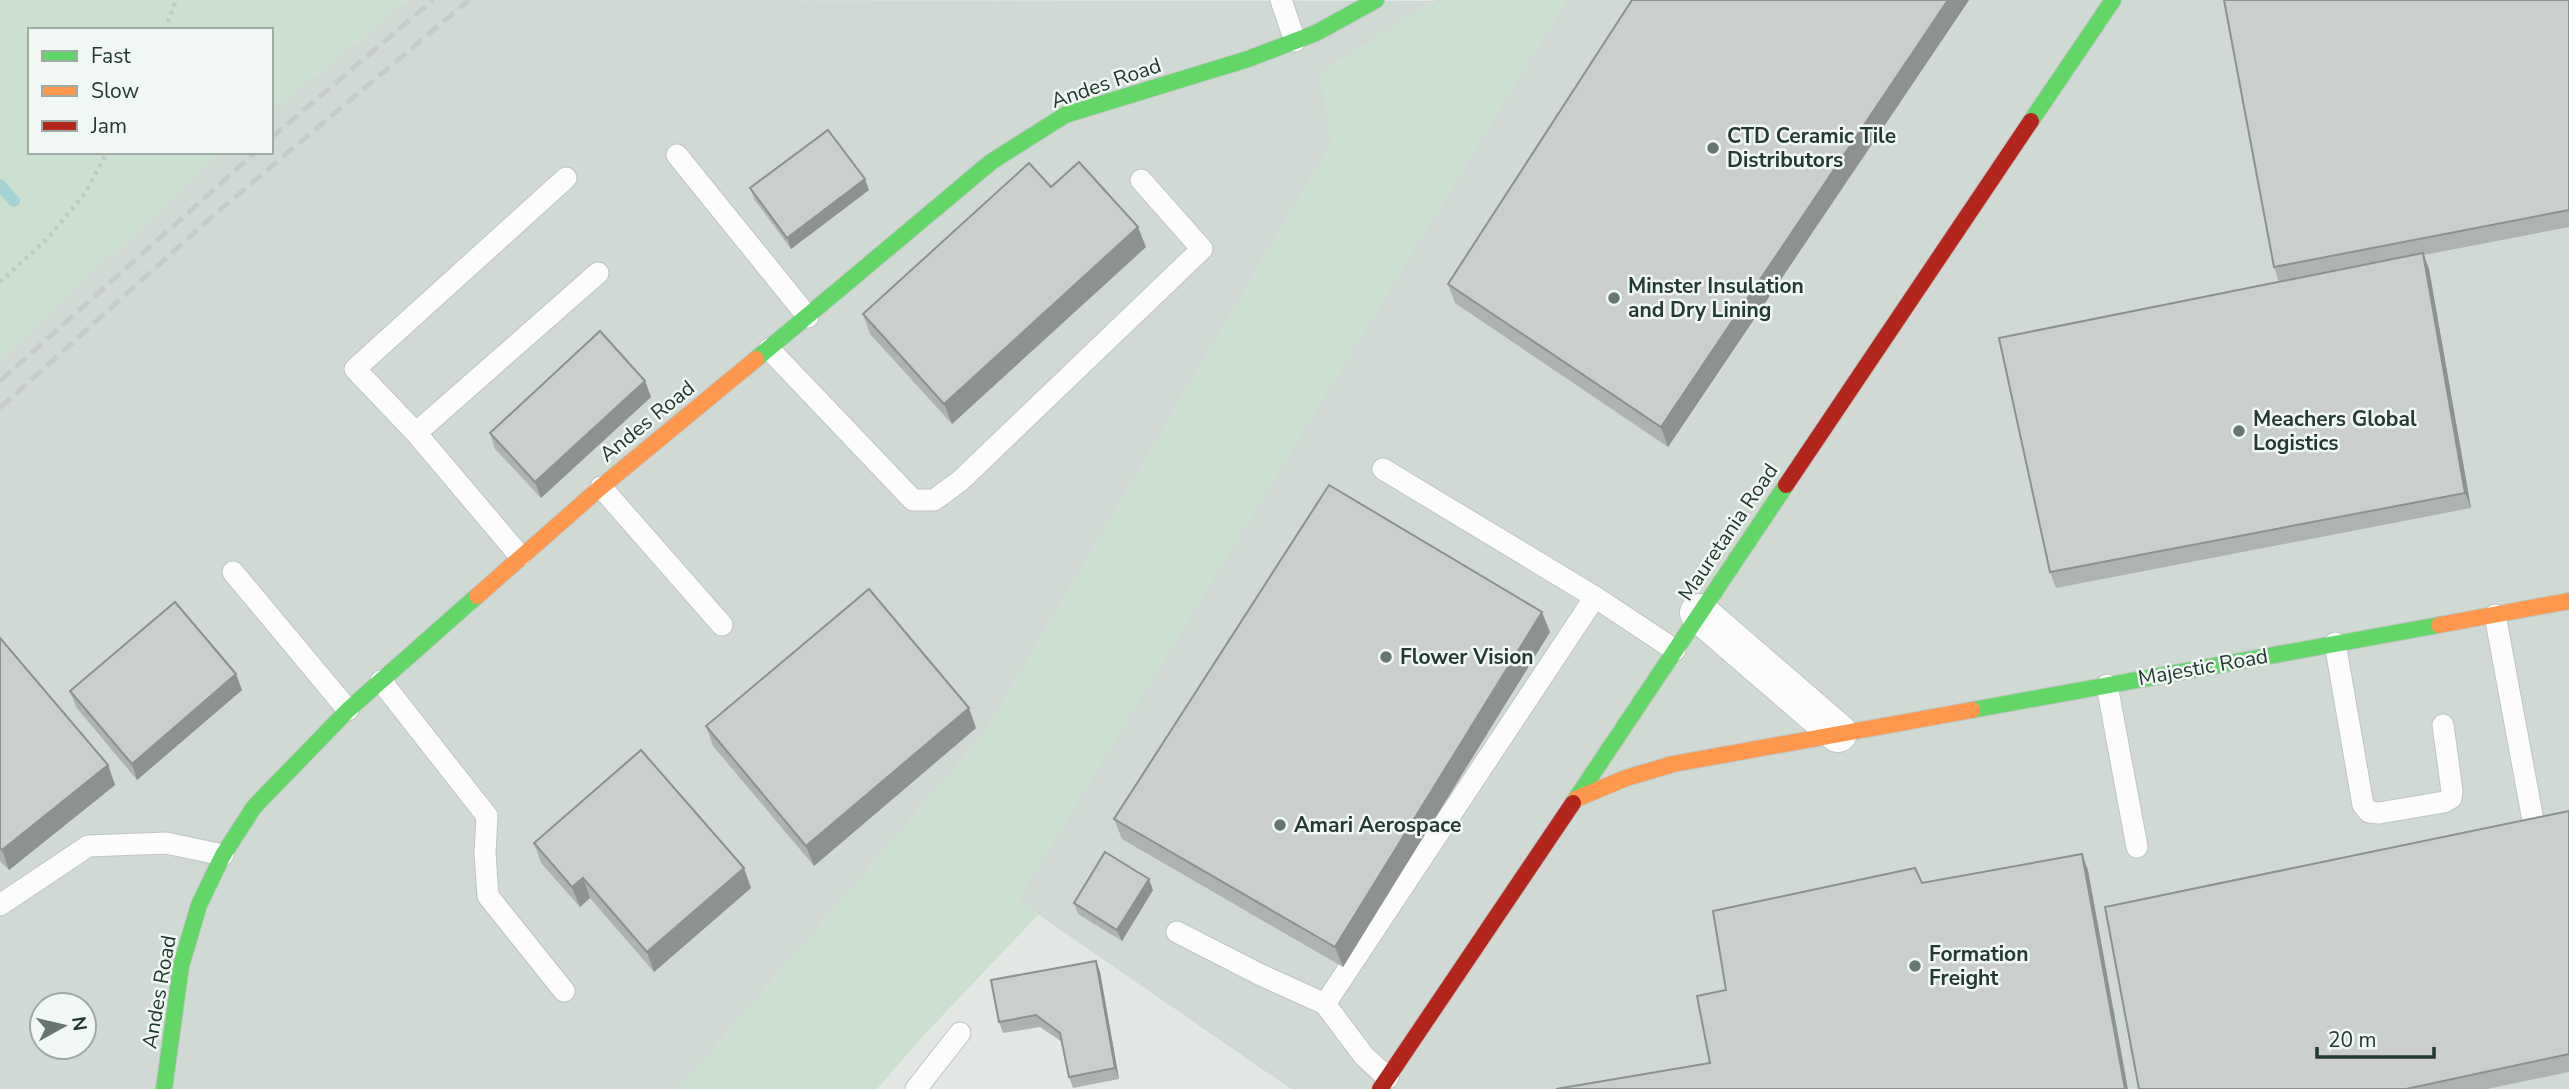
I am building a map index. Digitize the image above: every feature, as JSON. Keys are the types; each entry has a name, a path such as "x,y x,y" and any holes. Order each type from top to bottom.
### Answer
{"street":[{"name":"Andes Road","path":"164,1089 181,966 199,905 223,855 254,807 348,710 601,486 808,317 991,162 1065,115 1248,59 1316,33 1376,0"},
{"name":"Mauretania Road","path":"1384,1083 2113,0"},
{"name":"Majestic Road","path":"1576,799 1626,778 1672,764 2569,601"},
{"path":"1699,613 1838,733"}],"lane":[{"path":"1281,0 1295,41"},
{"path":"677,155 808,317"},
{"path":"520,556 416,433 355,369 566,178"},
{"path":"768,349 913,500 934,500 960,481 1202,249 1141,180"},
{"path":"416,433 598,273"},
{"path":"1384,469 1595,597 1675,650"},
{"path":"601,486 722,625"},
{"path":"233,572 348,710"},
{"path":"1325,1004 1595,597"},
{"path":"2495,615 2532,815"},
{"path":"2335,643 2363,805 2369,811 2379,813 2444,802 2451,798 2443,725"},
{"path":"381,681 487,816 485,853 488,896 564,991"},
{"path":"2107,685 2137,847"},
{"path":"0,905 88,846 166,843 223,855"},
{"path":"1177,932 1325,1004 1384,1083"},
{"path":"916,1089 960,1033"}],"path":[{"path":"166,28 176,0"},
{"path":"0,282 50,237 85,193 106,154"}],"shaded area":[{"path":"408,0 1434,1 1320,73 1332,142 986,731 679,1089 0,1089 0,359 220,154 273,154 273,110"},
{"path":"1566,0 2569,0 2569,1089 1291,1089 1017,900"}],"green space":[{"path":"0,0 408,0 273,110 273,28 28,28 28,154 220,154 0,359"},
{"path":"1435,0 1566,0 1018,900 1038,915 925,1034 877,1089 679,1089 986,731 1332,142 1319,73"}],"building":[{"path":"1632,0 1948,0 1661,427 1448,284"},
{"path":"2224,0 2569,0 2569,210 2274,267"},
{"path":"828,130 865,179 787,238 750,188"},
{"path":"1079,162 1138,227 944,404 863,314 1029,163 1051,187"},
{"name":"Meachers Global Logistics","path":"2423,253 2465,493 2050,572 1999,338"},
{"path":"600,331 645,381 535,482 490,433"},
{"path":"1329,485 1542,612 1335,947 1114,819"},
{"path":"869,589 969,708 806,846 706,726"},
{"path":"175,602 236,674 132,764 70,691"},
{"path":"0,638 108,765 2,850 0,848"},
{"path":"641,750 744,868 647,952 583,878 572,887 534,843"},
{"path":"2569,811 2569,1054 2406,1089 2139,1089 2105,907"},
{"path":"1105,852 1149,879 1117,930 1074,903"},
{"name":"Formation Freight","path":"2082,854 2125,1089 1556,1089 1710,1063 1697,996 1726,990 1713,911 1915,868 1922,883"},
{"path":"1096,961 1115,1068 1069,1077 1060,1033 1036,1015 999,1022 991,980"}],"waterway":[{"path":"0,185 14,201"}],"railway":[{"path":"273,136 433,0"},
{"path":"0,408 215,214 469,0"},
{"path":"0,381 254,154"}],"traffic: fast":[{"path":"756,359 991,162 1065,115 1248,59 1316,33 1376,0"},
{"path":"2031,121 2113,0"},
{"path":"1573,803 1786,485"},
{"path":"164,1089 181,966 199,905 223,855 254,807 348,710 477,596"},
{"path":"1972,710 2439,625"}],"traffic: slow":[{"path":"477,596 601,487 756,359"},
{"path":"2439,625 2569,601"},
{"path":"1576,799 1626,778 1673,764 1972,710"}],"traffic: jam":[{"path":"1786,485 2031,121"},
{"path":"1380,1089 1573,803"}],"place":[{"name":"CTD Ceramic Tile Distributors","path":"1713,148"},
{"name":"Minster Insulation and Dry Lining","path":"1614,298"},
{"name":"Meachers Global Logistics","path":"2239,431"},
{"name":"Flower Vision","path":"1386,657"},
{"name":"Amari Aerospace","path":"1280,825"},
{"name":"Formation Freight","path":"1915,966"}]}
